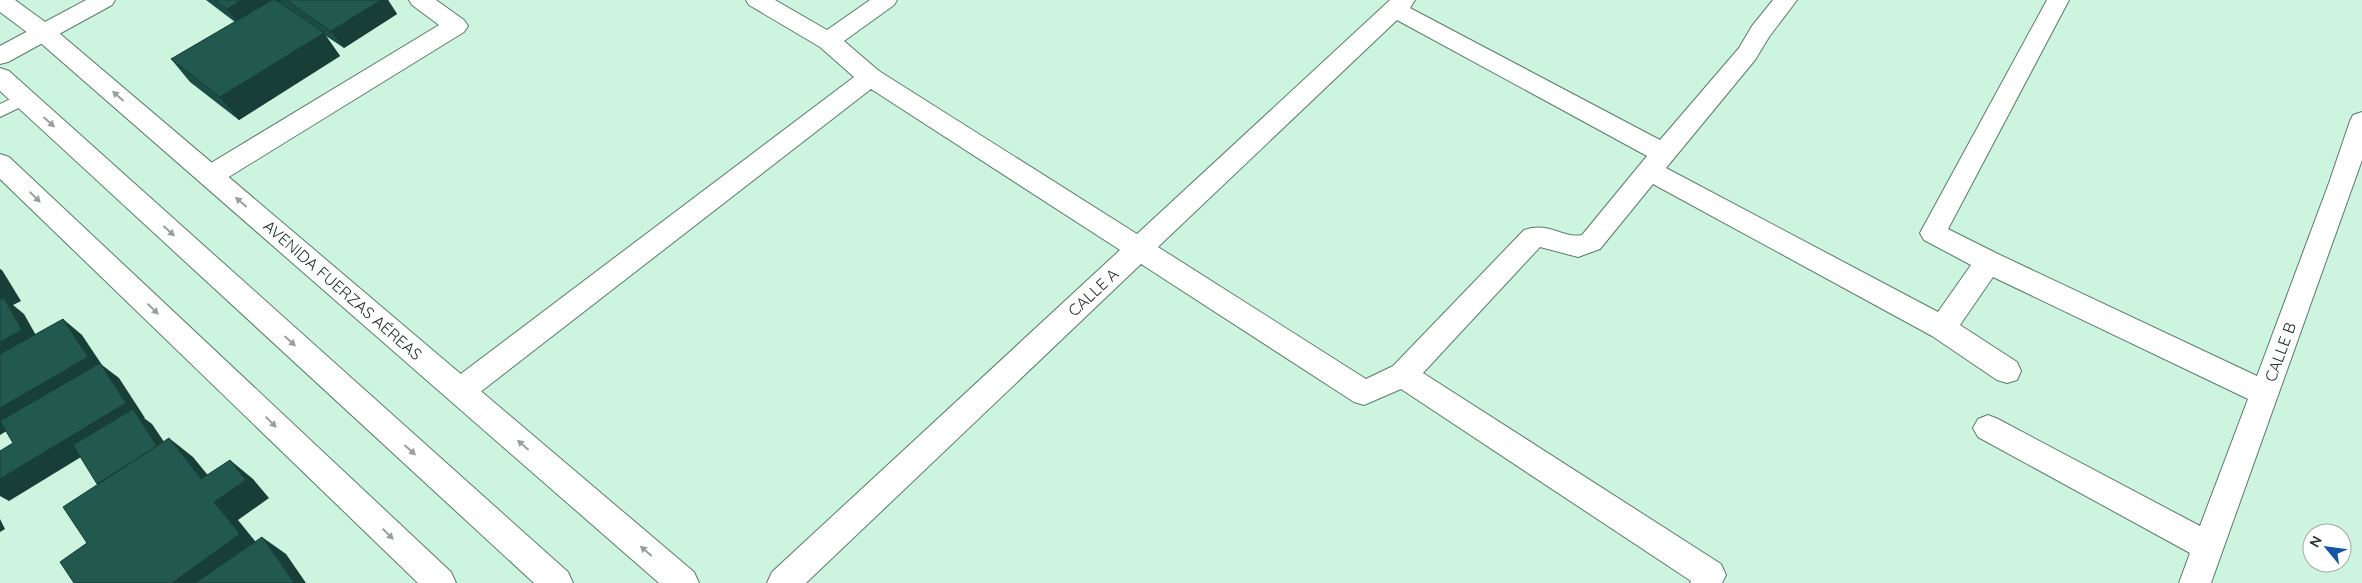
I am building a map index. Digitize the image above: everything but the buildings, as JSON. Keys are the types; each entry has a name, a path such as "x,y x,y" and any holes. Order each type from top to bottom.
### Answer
{"street":[{"path":"0,56 104,0"},
{"path":"210,176 456,26 420,0"},
{"path":"757,0 828,41 870,77 1364,393 1403,375 1534,238 1550,237 1578,248 1585,247 1591,242 1747,54 1760,32 1786,0"},
{"path":"828,41 886,0"},
{"path":"2058,0 1933,233 1988,262 2265,394"},
{"name":"AVENIDA FUERZAS AÉREAS","path":"3,1 44,33 683,583"},
{"path":"1399,5 1656,162 1942,328 2007,371"},
{"name":"CALLE A","path":"783,583 1399,5"},
{"path":"0,77 11,105 557,583"},
{"path":"460,391 870,77"},
{"name":"CALLE B","path":"2204,572 2265,394 2352,188 2362,121"},
{"path":"0,164 440,583"},
{"path":"1942,328 1988,262"},
{"path":"1403,375 1710,575 1706,583"},
{"path":"1988,428 2204,572"}]}
